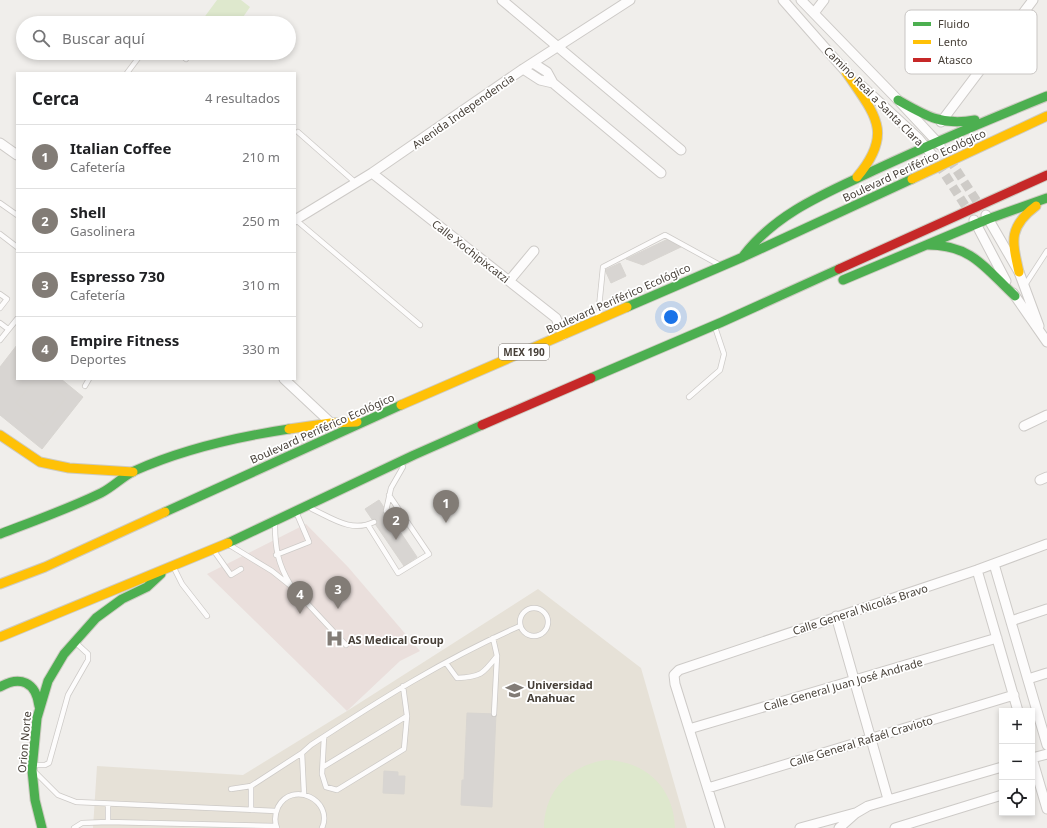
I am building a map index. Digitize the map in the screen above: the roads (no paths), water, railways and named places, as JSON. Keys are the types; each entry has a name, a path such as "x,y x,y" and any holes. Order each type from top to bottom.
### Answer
{"main road":[{"path":"846,72 873,112 878,128 877,146 872,158 864,170 852,182"},
{"path":"744,257 752,243 782,219 925,146 939,145 994,117 1047,96"},
{"path":"898,100 920,113 941,122 968,122 994,117"},
{"name":"Boulevard Periférico Ecológico","path":"0,584 45,567 364,422 744,257 1047,116"},
{"path":"0,637 214,550 296,513 414,455 656,349 718,324 1047,175"},
{"path":"836,283 986,216 1047,199"},
{"path":"1019,272 1013,243 1015,228 1018,220 1026,212 1047,199"},
{"path":"924,245 945,246 961,250 981,264 1014,296"},
{"path":"718,324 732,323 785,304"},
{"path":"0,534 62,511 103,492 133,472 170,456 241,436 331,423 364,422"},
{"path":"0,434 40,462 69,468 133,472"},
{"name":"Orion Norte","path":"42,828 35,800 32,767 35,729 40,707 55,668 74,641 96,618 109,607 147,587 170,568"},
{"path":"0,687 13,682 28,682 35,689 40,707"}],"street":[{"path":"502,0 681,150"},
{"name":"Avenida Independencia","path":"296,219 372,173 557,46 630,0"},
{"name":"Camino Real a Santa Clara","path":"783,0 846,72 925,146 933,156"},
{"name":"Camino Real a Santa Clara","path":"802,0 939,145"},
{"path":"814,13 824,0"},
{"path":"1025,10 1033,0"},
{"path":"533,63 547,72 552,83"},
{"path":"524,69 540,80 552,83 661,173"},
{"path":"941,122 977,74"},
{"path":"0,142 16,154"},
{"name":"Calle Xochipixcatzi","path":"372,173 556,318 563,335"},
{"path":"986,216 1025,284 1045,338"},
{"path":"975,222 1014,296 1045,338"},
{"path":"509,281 534,251"},
{"path":"285,380 331,423"},
{"path":"1024,426 1047,415"},
{"name":"Calle General Nicolás Bravo","path":"689,729 675,684 674,675 680,670 836,616 977,570 1047,544"},
{"path":"994,564 1047,745"},
{"path":"977,570 1017,708"},
{"path":"1011,621 1047,609"},
{"path":"836,616 888,799"},
{"name":"Calle General Juan José Andrade","path":"689,729 997,638"},
{"path":"1028,679 1047,673"},
{"name":"Calle General Rafaél Cravioto","path":"708,788 1014,695"},
{"path":"689,729 720,828"},
{"path":"1035,757 1047,754"},
{"path":"839,828 856,813 868,806 999,768"},
{"path":"1035,768 1047,809"},
{"path":"895,828 999,796"},
{"path":"800,828 856,813"}],"lane":[{"path":"128,72 137,60"},
{"path":"298,132 356,183"},
{"path":"0,203 16,214"},
{"path":"296,221 420,325"},
{"path":"0,234 16,246"},
{"path":"597,320 603,266 665,235 722,266"},
{"path":"1025,284 1047,251"},
{"path":"0,294 7,299 0,308"},
{"path":"0,340 8,328 16,320"},
{"path":"0,323 8,328"},
{"path":"688,398 720,370 724,354 718,324"},
{"path":"84,386 88,380"},
{"path":"386,511 389,495 399,472 414,455"},
{"path":"368,525 398,572 429,554 389,495"},
{"path":"308,507 350,526 368,525 374,522"},
{"path":"276,555 309,542 296,513"},
{"path":"275,522 276,555 280,568 292,587"},
{"path":"227,544 272,571 292,587 346,645"},
{"path":"214,550 220,562 231,575 241,569"},
{"path":"170,568 207,616"},
{"path":"536,609 544,613 548,620 546,629 540,635 532,636 524,632 520,626 522,616 528,610 536,609"},
{"path":"231,789 251,786 403,686 493,638 520,626"},
{"path":"493,638 497,656 494,714"},
{"path":"32,767 49,763 68,695 88,660 88,654 74,641"},
{"path":"446,663 457,678 475,678 484,673 497,656"},
{"path":"324,737 322,766 323,779 326,787 337,790 404,749 407,716 403,686"},
{"path":"322,766 407,716"},
{"path":"302,753 304,794"},
{"path":"32,767 58,795 76,802 276,811"},
{"path":"251,786 251,810"},
{"path":"74,828 82,823 108,822 277,827 276,811 280,804 295,794 304,794 311,797 322,808 324,816 322,828"},
{"path":"108,804 108,822"}],"tunnel":[{"path":"942,148 982,209"},
{"path":"938,164 970,213"}],"place":[{"name":"Italian Coffee","path":"446,523"},
{"name":"Shell","path":"396,540"},
{"name":"Espresso 730","path":"338,609"},
{"name":"Empire Fitness","path":"300,614"},
{"name":"AS Medical Group","path":"335,639"},
{"name":"Universidad Anahuac","path":"514,690"}]}
